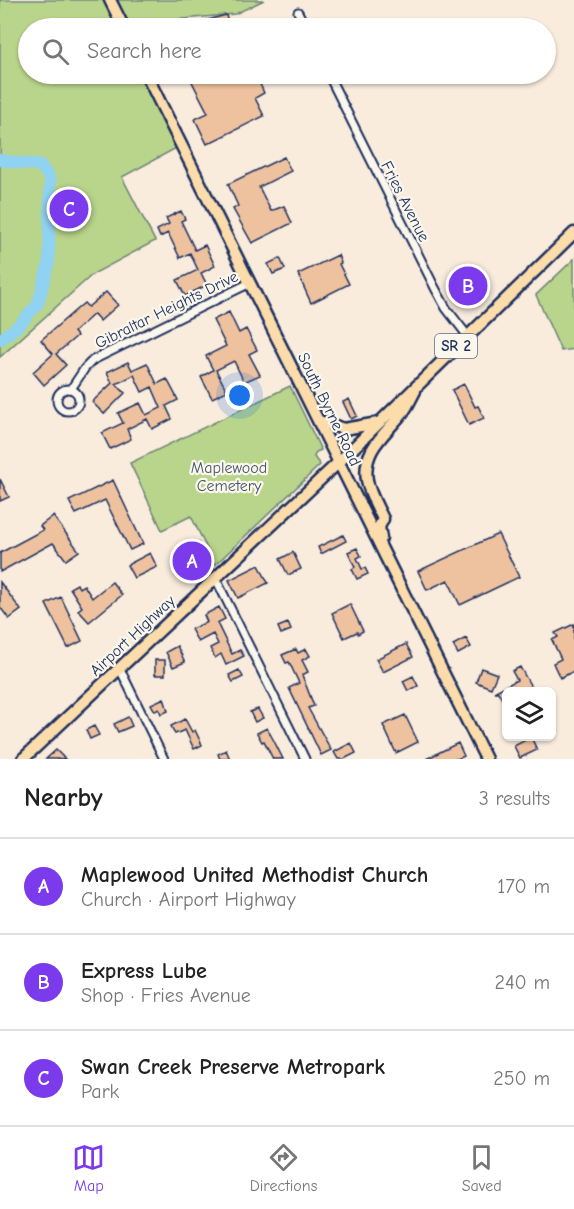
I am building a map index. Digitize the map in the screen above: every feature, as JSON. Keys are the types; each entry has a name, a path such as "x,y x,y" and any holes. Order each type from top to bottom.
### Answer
{"main road":[{"path":"110,0 119,18"},
{"name":"South Byrne Road","path":"151,84 486,759"},
{"name":"Airport Highway","path":"23,759 340,461 574,233"},
{"path":"382,547 379,527 383,519 370,492 367,479 368,456 374,444 405,410 419,382"},
{"path":"319,421 344,429 379,423"}],"street":[{"path":"298,12 301,18"},
{"name":"Fries Avenue","path":"333,84 435,288 446,308 467,335"},
{"name":"Gibraltar Heights Drive","path":"71,389 93,360 250,283"},
{"path":"215,577 305,759"},
{"path":"119,667 164,759"}],"green space":[{"path":"0,0 264,0 235,14 194,18 18,18 18,84 151,84 182,145 122,177 155,241 93,274 0,357"},
{"path":"574,259 574,349 561,351 536,295"},
{"name":"Maplewood Cemetery","path":"290,386 321,450 316,452 314,457 320,465 215,565 191,516 162,530 130,463"}],"building":[{"path":"193,84 260,84 264,93 255,98 264,116 207,144 195,119 208,113"},
{"path":"284,157 291,171 259,187 271,211 284,206 292,223 252,243 233,209 238,206 228,184"},
{"path":"181,211 185,219 181,221 195,250 205,245 215,266 201,273 207,285 185,296 177,280 198,270 190,253 180,258 168,233 160,237 157,230 169,224 166,218"},
{"path":"338,255 341,263 339,264 349,284 311,303 298,274"},
{"path":"280,258 285,269 273,274 268,264"},
{"path":"467,278 479,291 473,297 461,285"},
{"path":"106,292 118,305 100,321 94,314 74,332 77,336 56,354 66,365 44,385 33,372 53,354 41,340 84,303 88,307"},
{"path":"229,312 239,333 246,329 257,350 249,354 260,375 244,382 234,361 216,370 227,391 212,398 201,377 213,370 206,356 226,346 213,320"},
{"path":"128,362 132,370 147,363 157,384 167,379 178,400 166,406 172,419 152,429 147,419 127,429 131,439 110,449 102,433 123,423 118,413 140,403 146,415 161,408 152,387 142,392 134,375 116,384 125,393 104,414 92,402 112,383 107,372"},
{"path":"464,384 475,407 478,406 484,418 469,425 452,390"},
{"path":"349,399 357,416 351,419 343,402"},
{"path":"0,479 9,497 0,501"},
{"path":"113,480 143,544 130,550 105,500 76,514 69,501"},
{"path":"53,516 79,551 66,560 53,543 0,572 0,553 43,530 40,526"},
{"path":"498,534 519,577 460,605 448,580 427,590 418,571"},
{"path":"343,535 346,541 321,554 318,547"},
{"path":"199,543 207,561 198,566 189,548"},
{"path":"357,548 361,556 357,558 362,569 365,568 368,574 357,579 352,569 355,567 348,552"},
{"path":"293,552 301,569 288,575 280,559"},
{"path":"150,553 157,567 134,578 127,565"},
{"path":"259,565 268,583 238,598 229,580"},
{"path":"0,582 21,610 9,619 0,607"},
{"path":"112,582 122,595 89,622 78,610 82,607 70,588 77,584 79,588 84,585 92,598"},
{"path":"61,597 82,641 68,648 46,604"},
{"path":"350,604 363,631 344,638 332,613"},
{"path":"219,607 225,619 217,623 232,654 240,650 244,656 226,665 221,654 215,658 210,648 218,644 213,634 198,642 191,629 207,622 204,615"},
{"path":"288,623 291,630 281,634 278,627"},
{"path":"574,624 574,671 560,678 553,663 561,659 552,640 558,637 555,633"},
{"path":"466,638 471,647 458,654 453,645"},
{"path":"406,644 413,657 383,672 376,659"},
{"path":"177,646 185,662 173,667 166,652"},
{"path":"296,649 298,653 306,649 310,656 302,660 308,672 302,675 314,706 308,708 331,750 321,755 289,688 299,683 289,662 286,663 282,655"},
{"path":"155,660 165,660 165,675 155,675"},
{"path":"520,667 531,687 504,687 517,680 512,671"},
{"path":"481,668 497,674 491,688 476,682"},
{"path":"239,670 243,677 233,682 229,675"},
{"path":"413,676 418,686 408,691 403,681"},
{"path":"502,688 502,699 498,692 494,692"},
{"path":"164,698 168,711 161,714 159,709 155,711 151,704"},
{"path":"258,709 263,718 255,722 250,712"},
{"path":"405,715 418,742 396,753 383,725"},
{"path":"128,717 132,726 118,732 114,724"},
{"path":"185,719 192,732 195,730 202,745 194,749 185,730 175,734 171,726"},
{"path":"94,726 99,735 90,739 86,730"},
{"path":"267,728 283,759 273,759 257,733"},
{"path":"523,741 533,741 537,750 520,758 514,746"},
{"path":"351,743 356,753 344,759 338,759 334,752"},
{"path":"458,743 464,756 457,759 426,759"},
{"path":"56,750 65,759 46,759"},
{"path":"226,750 230,759 220,759 218,754"}],"waterway":[{"path":"0,160 41,166 50,179 49,262 38,304 19,325 0,340"}],"place":[{"name":"Swan Creek Preserve Metropark","path":"69,209"},
{"name":"Express Lube","path":"468,286"},
{"name":"Maplewood United Methodist Church","path":"192,561"}]}
